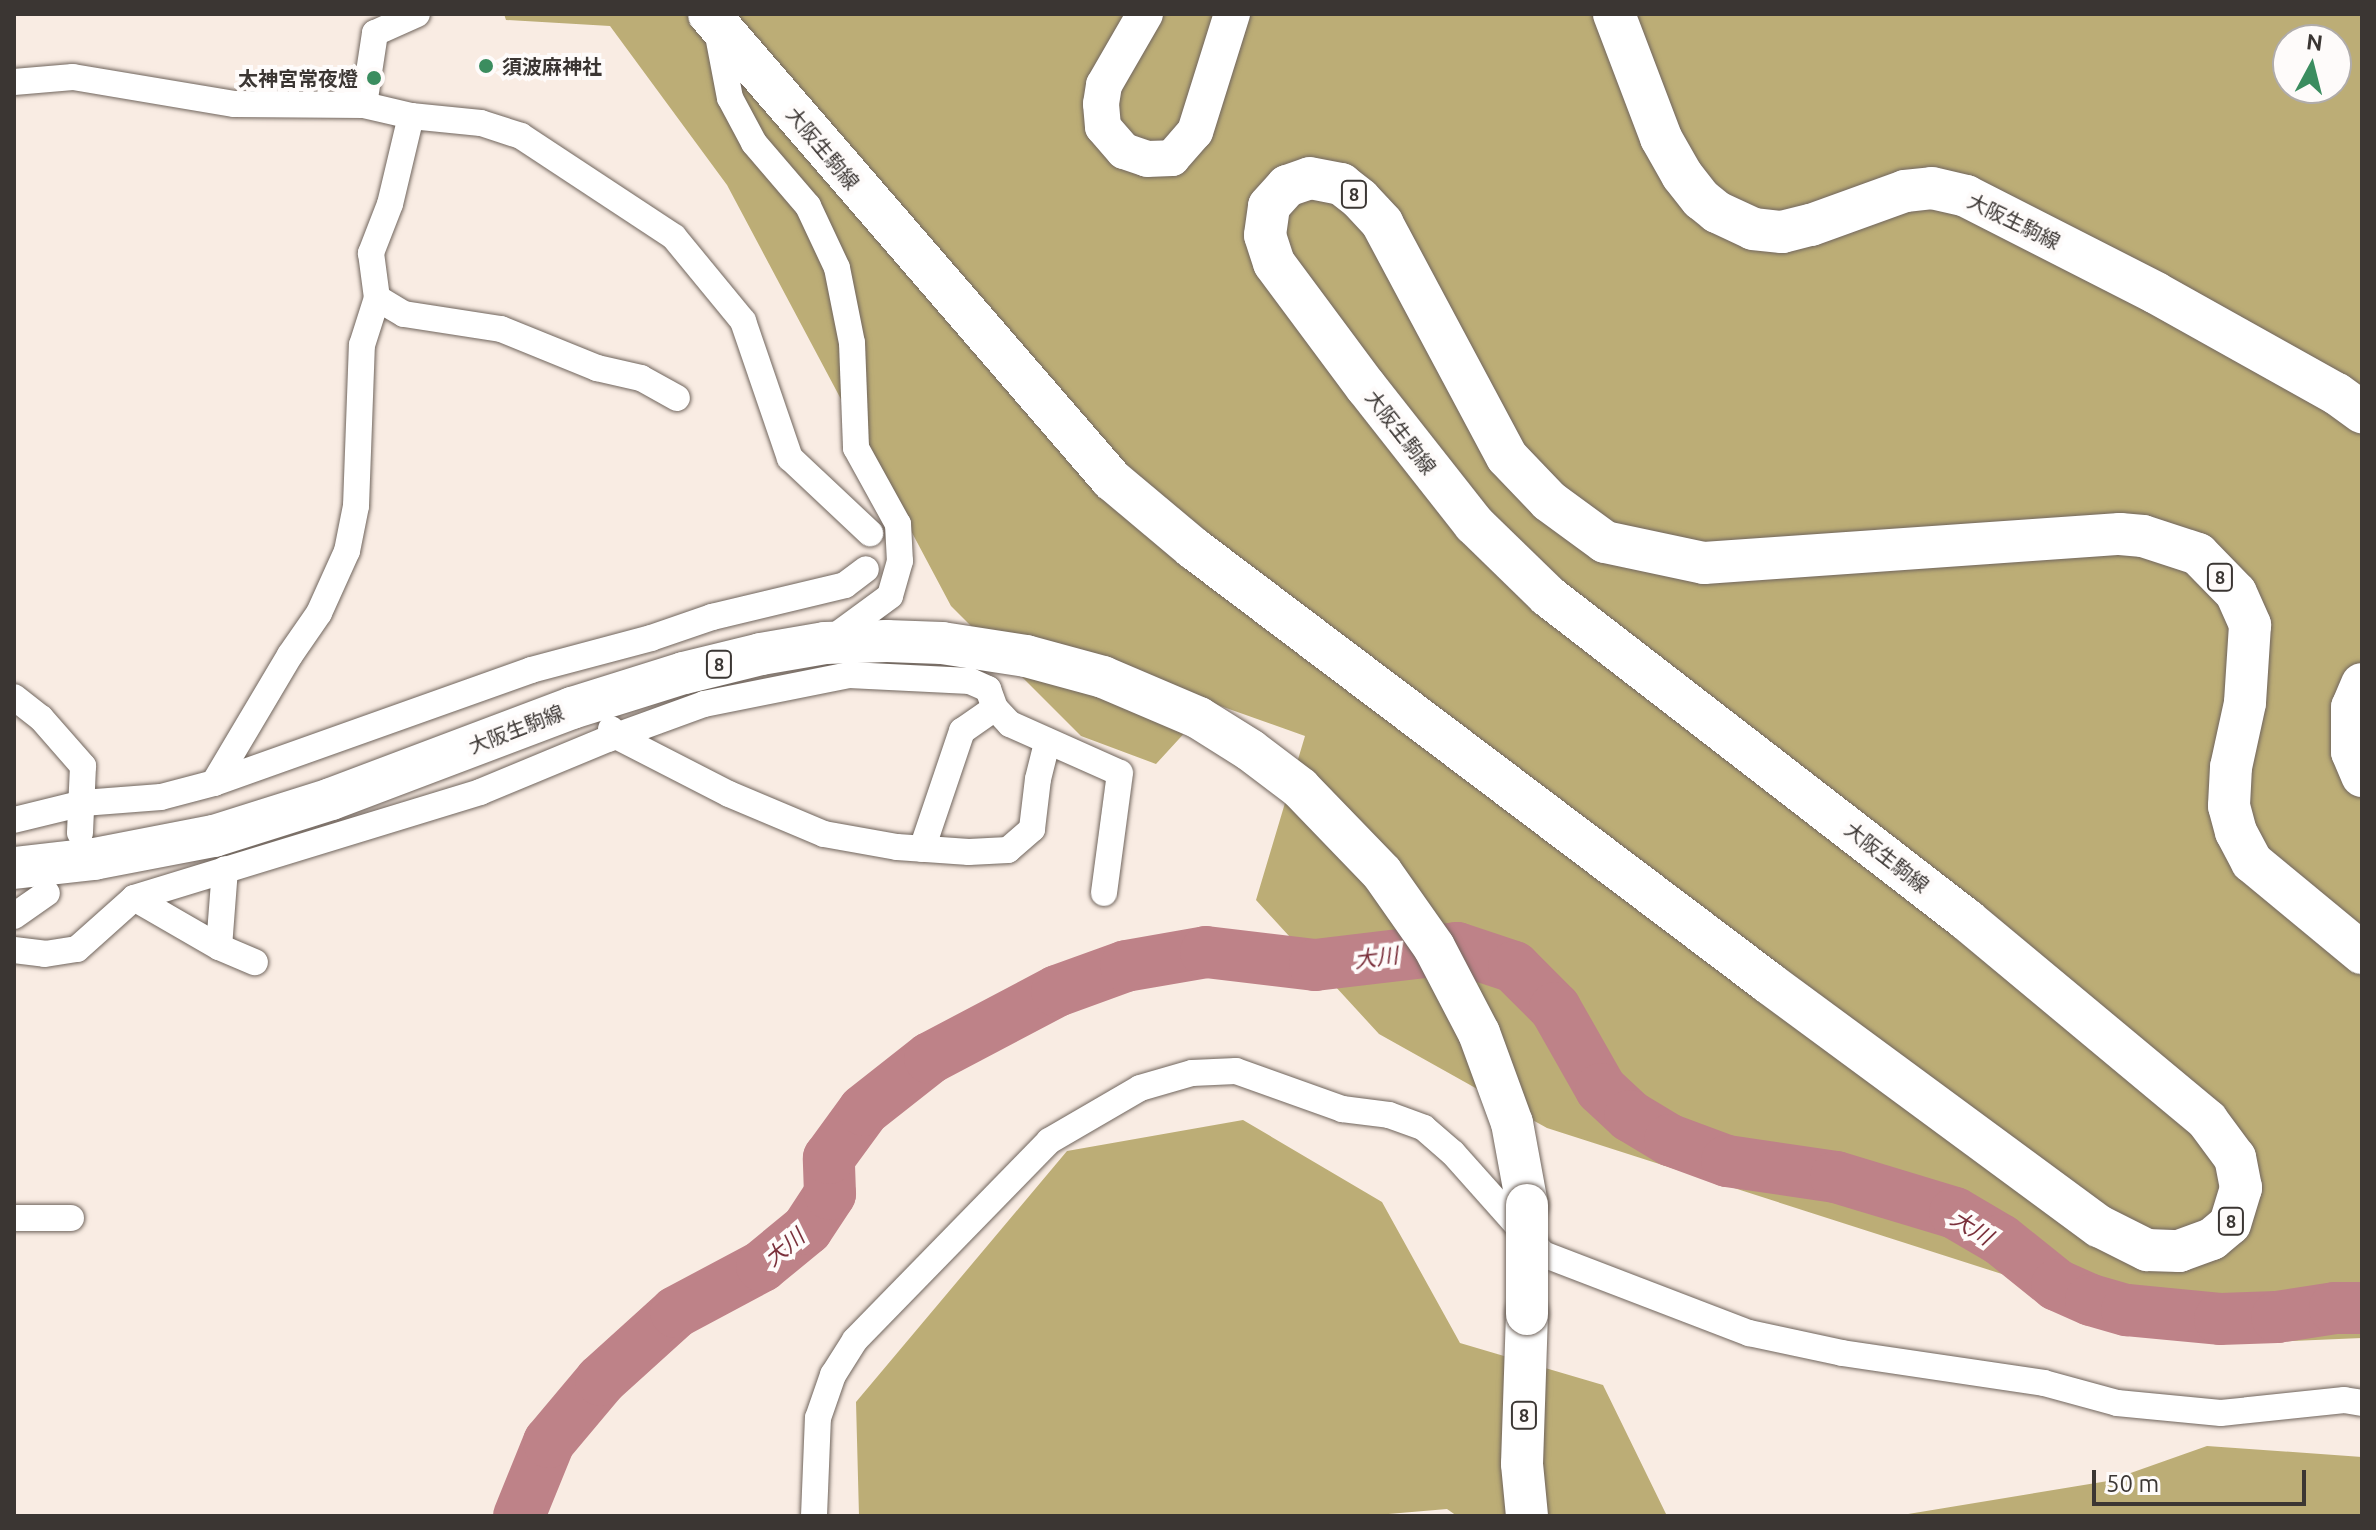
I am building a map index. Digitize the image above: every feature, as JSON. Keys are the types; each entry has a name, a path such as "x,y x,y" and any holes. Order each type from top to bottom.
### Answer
{"main road":[{"path":"1145,14 1104,85 1101,104 1103,127 1124,151 1147,159 1172,158 1195,132 1232,14"},
{"name":"大阪生駒線","path":"1614,14 1661,138 1682,175 1701,199 1717,212 1753,229 1782,232 1811,225 1905,191 1932,188 1966,196 2156,293 2350,403"},
{"name":"大阪生駒線","path":"712,18 1112,480 1193,548 1769,983 2099,1226 2147,1250 2179,1251 2212,1239 2230,1224 2241,1188 2235,1158 2207,1120 1967,920 1548,596 1474,524 1274,263 1265,235 1269,206 1287,186 1310,178 1341,184 1382,223 1507,457 1549,501 1605,542 1704,563 2120,534 2143,536 2198,554 2236,593 2250,625 2250,657 2231,767 2229,806 2236,832 2252,862 2362,953"},
{"name":"大阪生駒線","path":"14,868 94,859 214,836 331,799 572,708 684,673 825,643 942,643 1026,656 1103,677 1199,718 1250,750 1300,788 1382,873 1434,947 1479,1033 1512,1123 1527,1205 1522,1464 1527,1516"},
{"path":"2362,684 2352,707 2352,752 2362,776"}],"street":[{"path":"364,105 375,33 417,14"},
{"path":"712,18 730,98 754,143 808,206 837,268 852,343 856,448 898,524 900,561 890,596 825,643"},
{"path":"14,82 73,77 235,104 364,105 411,116 481,123 521,136 674,237 743,321 790,458 870,533"},
{"path":"214,783 290,655 319,613 347,551 356,506 362,345 377,298 371,253 390,204 411,116"},
{"path":"377,298 404,314 501,329 597,368 641,378 677,398"},
{"path":"14,820 83,803 161,797 214,783 558,663 651,638 712,617 845,585 866,569"},
{"path":"558,663 578,688"},
{"path":"14,950 45,954 77,949 134,898 480,792 611,729 704,704 849,675 970,681 988,689 995,708 1010,724 1120,773 1104,893"},
{"path":"14,697 41,718 83,766 80,833"},
{"path":"922,849 962,731 995,708"},
{"path":"611,729 729,794 824,834 922,849 969,852 1008,850 1032,829 1038,779 1047,742"},
{"path":"219,947 225,869"},
{"path":"14,916 47,893"},
{"path":"134,898 219,947 255,962"},
{"path":"814,1516 818,1418 833,1375 855,1340 1049,1141 1140,1088 1192,1073 1236,1071 1342,1109 1389,1115 1424,1128 1453,1153 1543,1254 1749,1333 1842,1353 2044,1383 2117,1403 2221,1413 2344,1400 2362,1403"},
{"path":"14,1218 71,1218"}],"shaded area":[{"path":"504,14 2362,14 2362,1338 2220,1344 1547,1128 1379,1034 1256,900 1305,736 1212,703 1156,764 1081,736 951,606 727,185 610,26 506,20"},
{"path":"1243,1120 1382,1202 1460,1343 1603,1385 1667,1516 1457,1516 1447,1509 1365,1516 859,1516 856,1402 1067,1151"},
{"path":"2207,1446 2362,1457 2362,1516 1896,1516 2108,1481"}],"waterway":[{"name":"大川","path":"519,1516 549,1442 601,1380 676,1312 762,1266 807,1229 830,1194 829,1158 864,1110 930,1058 1057,991 1126,966 1206,952 1315,965 1457,948 1514,967 1555,1008 1601,1089 1630,1116 1670,1140 1727,1161 1836,1177 1955,1213 2001,1240 2057,1285 2091,1300 2127,1310 2220,1319 2277,1317 2335,1308 2362,1308"}],"place":[{"name":"須波麻神社","path":"486,66"},
{"name":"太神宮常夜燈","path":"374,78"}]}
